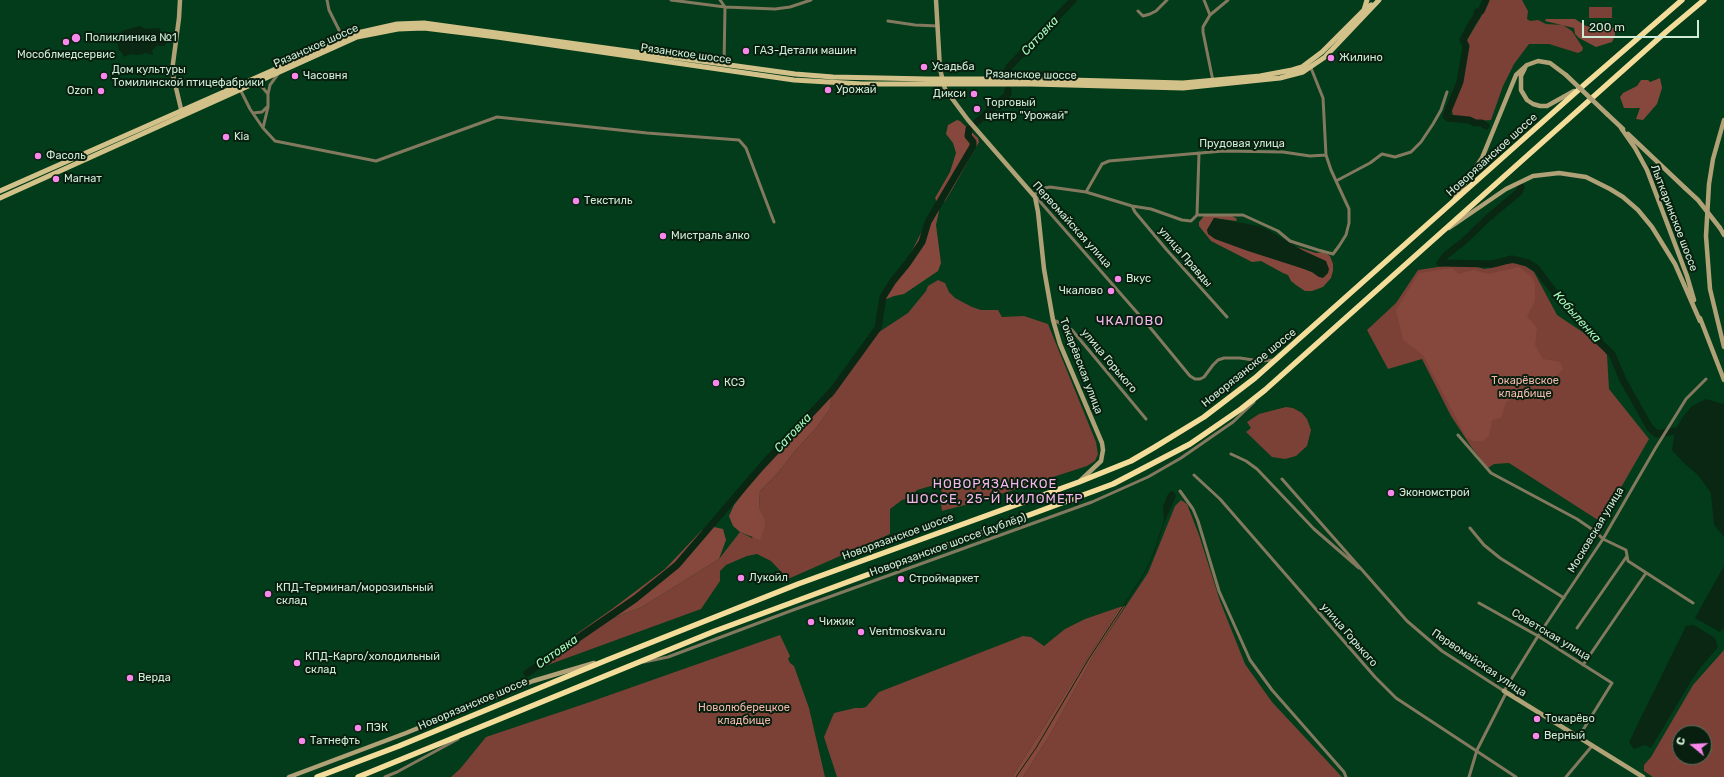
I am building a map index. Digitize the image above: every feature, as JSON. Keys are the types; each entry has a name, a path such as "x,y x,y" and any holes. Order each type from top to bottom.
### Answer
{"highway":[{"name":"Новорязанское шоссе","path":"317,777 400,746 607,660 805,581 1078,482 1131,461 1204,417 1278,359 1681,0"},
{"path":"358,777 715,631 800,598 1042,512 1113,484 1190,444 1265,390 1704,0"}],"main road":[{"path":"181,0 172,71 181,109"},
{"path":"936,0 942,82"},
{"path":"1364,10 1367,0"},
{"name":"Рязанское шоссе","path":"0,198 278,74 357,37 379,32 411,28 497,37 794,80 862,84 1032,79 1183,83 1276,74 1302,67 1322,52 1364,10 1376,1"},
{"name":"Рязанское шоссе","path":"0,191 343,38 371,28 397,24 424,23 795,74 942,82 1183,88 1280,78 1311,68 1325,57 1376,1"},
{"name":"Лыткаринское шоссе","path":"1527,65 1531,62 1544,61 1555,66 1566,75 1698,200 1724,235"},
{"path":"1527,65 1521,76 1521,90 1526,100 1536,105 1544,106 1553,104 1584,85"},
{"path":"1452,204 1482,158 1516,75 1527,65"},
{"name":"Первомайская улица","path":"942,82 948,94 968,120 1034,196"},
{"path":"1724,120 1713,159 1708,184 1706,236 1710,289 1724,347"},
{"name":"Лыткаринское шоссе","path":"1621,128 1635,148 1647,170 1687,276 1700,321"},
{"name":"Лыткаринское шоссе","path":"1445,231 1506,189 1526,179 1545,174 1559,173 1586,177 1610,188 1638,210 1652,227 1675,264 1724,380"},
{"name":"Токарёвская улица","path":"1034,196 1038,212 1044,269 1053,320 1060,344 1102,443 1103,455 1097,466 1078,482"},
{"path":"289,777 399,736 533,681 607,660"},
{"name":"Первомайская улица","path":"1505,692 1642,777"}],"street":[{"path":"327,0 329,10 343,38"},
{"path":"671,0 725,7 775,9 790,7 811,0"},
{"path":"720,0 725,7 724,65"},
{"path":"1138,12 1143,16 1150,14 1167,0"},
{"path":"1204,0 1210,15"},
{"path":"1213,81 1203,32 1210,15 1228,0"},
{"path":"888,21 915,25 938,26"},
{"path":"1197,214 1243,214 1278,231 1290,240 1333,254 1346,235 1349,223 1349,209 1326,155 1323,98 1311,68"},
{"path":"263,128 268,106 270,85 278,74"},
{"path":"251,79 259,82 268,94"},
{"path":"239,84 253,113 263,128 275,141 376,161 497,117 647,133 739,140 746,148 774,222"},
{"path":"1336,181 1370,163 1382,154 1395,157 1411,152 1421,142 1442,110 1447,92"},
{"path":"253,113 262,112 268,106"},
{"name":"Прудовая улица","path":"1086,192 1102,164 1110,161 1224,151 1283,152 1310,156 1326,155"},
{"path":"1034,196 1047,187 1086,192 1132,206 1145,208 1191,221 1197,214 1199,153"},
{"name":"Первомайская улица","path":"1034,196 1194,379 1204,377 1218,360 1224,358 1240,358 1260,361 1278,359"},
{"name":"улица Правды","path":"1132,206 1135,212 1166,249 1227,317"},
{"name":"улица Горького","path":"1053,320 1072,330 1146,419"},
{"name":"Московская улица","path":"1469,777 1476,750 1505,692 1538,636 1603,539 1686,399 1706,379"},
{"name":"Новорязанское шоссе (дублёр)","path":"636,664 668,657 1105,496 1153,474 1201,445 1236,420 1265,390"},
{"path":"1458,436 1491,473 1577,519 1596,532 1603,539 1626,550 1628,561 1693,603"},
{"path":"1232,454 1246,461 1257,469 1314,529 1367,575"},
{"name":"улица Горького","path":"1194,475 1220,499 1374,677 1396,698 1516,777"},
{"name":"Первомайская улица","path":"1282,479 1407,621 1442,651 1505,692"},
{"path":"1180,491 1193,509 1198,521 1219,591 1250,660 1272,690 1344,772 1346,777"},
{"path":"1470,528 1484,545 1500,558 1564,598"},
{"path":"1577,628 1627,556"},
{"path":"1583,665 1646,573"},
{"name":"Советская улица","path":"1479,603 1538,636 1612,683 1578,738"},
{"path":"385,777 472,731"},
{"path":"1566,777 1592,746"}],"green space":[{"path":"1489,0 1522,0 1528,11 1527,19 1530,21 1538,20 1546,24 1563,25 1572,31 1583,48 1582,51 1578,53 1549,44 1529,44 1514,64 1503,86 1491,120 1479,121 1470,118 1456,117 1453,115 1451,107 1462,83 1468,46 1467,40 1485,10"},
{"path":"1589,7 1612,7 1612,18 1589,18"},
{"name":"Токарёвское кладбище","path":"1515,263 1525,266 1534,272 1557,315 1584,333 1604,351 1607,355 1609,389 1649,439 1601,522 1509,463 1494,464 1488,468 1472,448 1451,416 1422,359 1388,369 1367,330 1396,303 1418,270 1451,265 1472,265 1484,269 1503,264"},
{"path":"938,280 945,283 949,292 955,298 972,307 981,310 998,310 1002,317 1024,316 1048,324 1096,442 1098,454 1095,461 1087,466 973,503 942,511 942,493 940,486 931,486 917,490 909,498 902,500 890,509 890,534 788,579 771,561 757,554 747,556 726,565 720,571 720,581 701,609 545,666 608,620 642,607 719,559 740,532 752,538 764,517 759,507 760,491 777,474 816,428 830,409 832,397 876,334 908,313 926,291 928,286"},
{"path":"1286,407 1293,408 1302,413 1307,419 1311,430 1307,446 1296,456 1285,459 1272,457 1246,432 1251,428 1247,422 1259,414"},
{"path":"1181,500 1187,504 1199,535 1220,601 1245,664 1272,702 1342,777 1023,777 1050,735 1096,651 1148,573 1175,506"},
{"path":"1120,607 1012,777 837,777 824,737 834,713 866,707 879,692 1023,636 1031,637 1044,646 1065,629 1085,619"},
{"name":"Новолюберецкое кладбище","path":"780,635 790,656 788,659 794,666 809,708 825,777 451,777 460,769 486,737"},
{"path":"1724,650 1724,777 1653,777 1644,771 1644,765 1651,757 1693,685"}],"shaded area":[{"path":"1546,19 1575,19 1586,26 1615,28 1615,36 1612,42 1596,47 1579,38 1575,34 1574,28 1545,21"},
{"path":"140,26 146,29 161,29 159,32 161,36 165,35 166,44 163,46 157,46 152,50 153,55 146,53 138,55 130,54 124,57 122,52 119,51 116,36 122,31"},
{"path":"1660,78 1662,88 1657,104 1643,120 1636,119 1640,108 1624,108 1620,97 1623,93 1637,86 1641,80 1648,80 1650,82"},
{"path":"957,120 978,138 979,142 945,201 941,203 937,202 935,198 950,172 956,153 953,143 946,134 948,125"},
{"path":"935,206 939,208 936,225 941,263 938,271 904,294 884,300 884,292 906,262"},
{"path":"1204,216 1232,216 1237,219 1236,221 1214,218 1207,230 1312,272 1319,277 1302,250 1294,246 1316,253 1324,252 1330,256 1333,264 1331,278 1323,287 1312,291 1305,291 1291,281 1288,275 1261,261 1252,262 1211,241 1199,226 1199,222"},
{"path":"1214,218 1263,227 1302,250 1326,261 1329,269 1328,273 1323,278 1319,277 1304,269 1215,239 1208,234 1207,230"},
{"path":"1519,267 1531,276 1535,283 1535,301 1527,316 1537,328 1535,345 1543,359 1560,362 1563,369 1559,374 1545,384 1537,383 1534,376 1526,376 1514,398 1506,402 1501,418 1492,420 1489,436 1482,441 1473,441 1466,437 1423,355 1403,340 1396,310 1419,273 1453,268 1458,274 1473,270 1488,274"},
{"path":"832,397 830,409 816,428 777,474 760,491 759,507 764,517 765,527 760,540 740,532 733,526 729,516 734,505 760,471 825,400"},
{"path":"1706,399 1724,404 1724,537 1714,525 1711,493 1698,475 1672,450 1675,431 1682,418 1692,406"},
{"path":"1171,491 1174,492 1176,496 1164,523 1163,507 1168,494"},
{"path":"714,527 723,529 726,540 719,559 642,607 608,620 541,669 529,671 527,669 612,609 665,569 702,530"},
{"path":"1724,566 1724,628 1720,632 1695,618"},
{"path":"1125,606 1096,651 1050,735 1023,777 1012,777 1120,607"},
{"path":"1694,625 1715,638 1718,647 1691,681 1651,748 1645,745 1634,749 1629,742 1686,626"}],"waterway":[{"name":"Сатовка","path":"1007,71 1009,67 1073,0"},
{"name":"Кобыленка","path":"1486,0 1481,11 1477,12 1477,16 1463,40 1466,46 1460,82 1446,116 1448,118 1482,123 1486,126"},
{"name":"Сатовка","path":"977,122 1008,94 1008,90"},
{"name":"Сатовка","path":"527,673 635,599 677,565 761,467 833,390 878,328 883,297 922,242 928,222 973,146 973,142 968,136 969,129"},
{"name":"Кобыленка","path":"1521,187 1519,192 1488,218 1463,242 1446,255 1440,263 1493,264 1512,259 1528,263 1536,268 1565,306 1612,354 1623,380 1650,428 1657,434 1675,431 1683,433"},
{"path":"1016,777 1036,748 1088,660 1144,574 1154,553 1164,522"}],"place":[{"name":"Поликлиника №1","path":"76,38"},
{"name":"Мособлмедсервис","path":"66,42"},
{"name":"ГАЗ-Детали машин","path":"746,51"},
{"name":"Жилино","path":"1331,58"},
{"name":"Усадьба","path":"924,67"},
{"name":"Дом культуры Томилинской птицефабрики","path":"104,76"},
{"name":"Часовня","path":"295,76"},
{"name":"Урожай","path":"828,90"},
{"name":"Ozon","path":"101,91"},
{"name":"Дикси","path":"974,94"},
{"name":"Торговый центр \"Урожай\"","path":"977,109"},
{"name":"Kia","path":"226,137"},
{"name":"Фасоль","path":"38,156"},
{"name":"Магнат","path":"56,179"},
{"name":"Текстиль","path":"576,201"},
{"name":"Мистраль алко","path":"663,236"},
{"name":"Вкус","path":"1118,279"},
{"name":"Чкалово","path":"1111,291"},
{"name":"КСЭ","path":"716,383"},
{"name":"Экономстрой","path":"1391,493"},
{"name":"Лукойл","path":"741,578"},
{"name":"Строймаркет","path":"901,579"},
{"name":"КПД-Терминал/морозильный склад","path":"268,594"},
{"name":"Чижик","path":"811,622"},
{"name":"Ventmoskva.ru","path":"861,632"},
{"name":"КПД-Карго/холодильный склад","path":"297,663"},
{"name":"Верда","path":"130,678"},
{"name":"Токарёво","path":"1537,719"},
{"name":"ПЭК","path":"358,728"},
{"name":"Верный","path":"1536,736"},
{"name":"Татнефть","path":"302,741"}],"district":[{"name":"ЧКАЛОВО","path":"1130,321"},
{"name":"НОВОРЯЗАНСКОЕ ШОССЕ, 25-Й КИЛОМЕТР","path":"995,492"}]}
